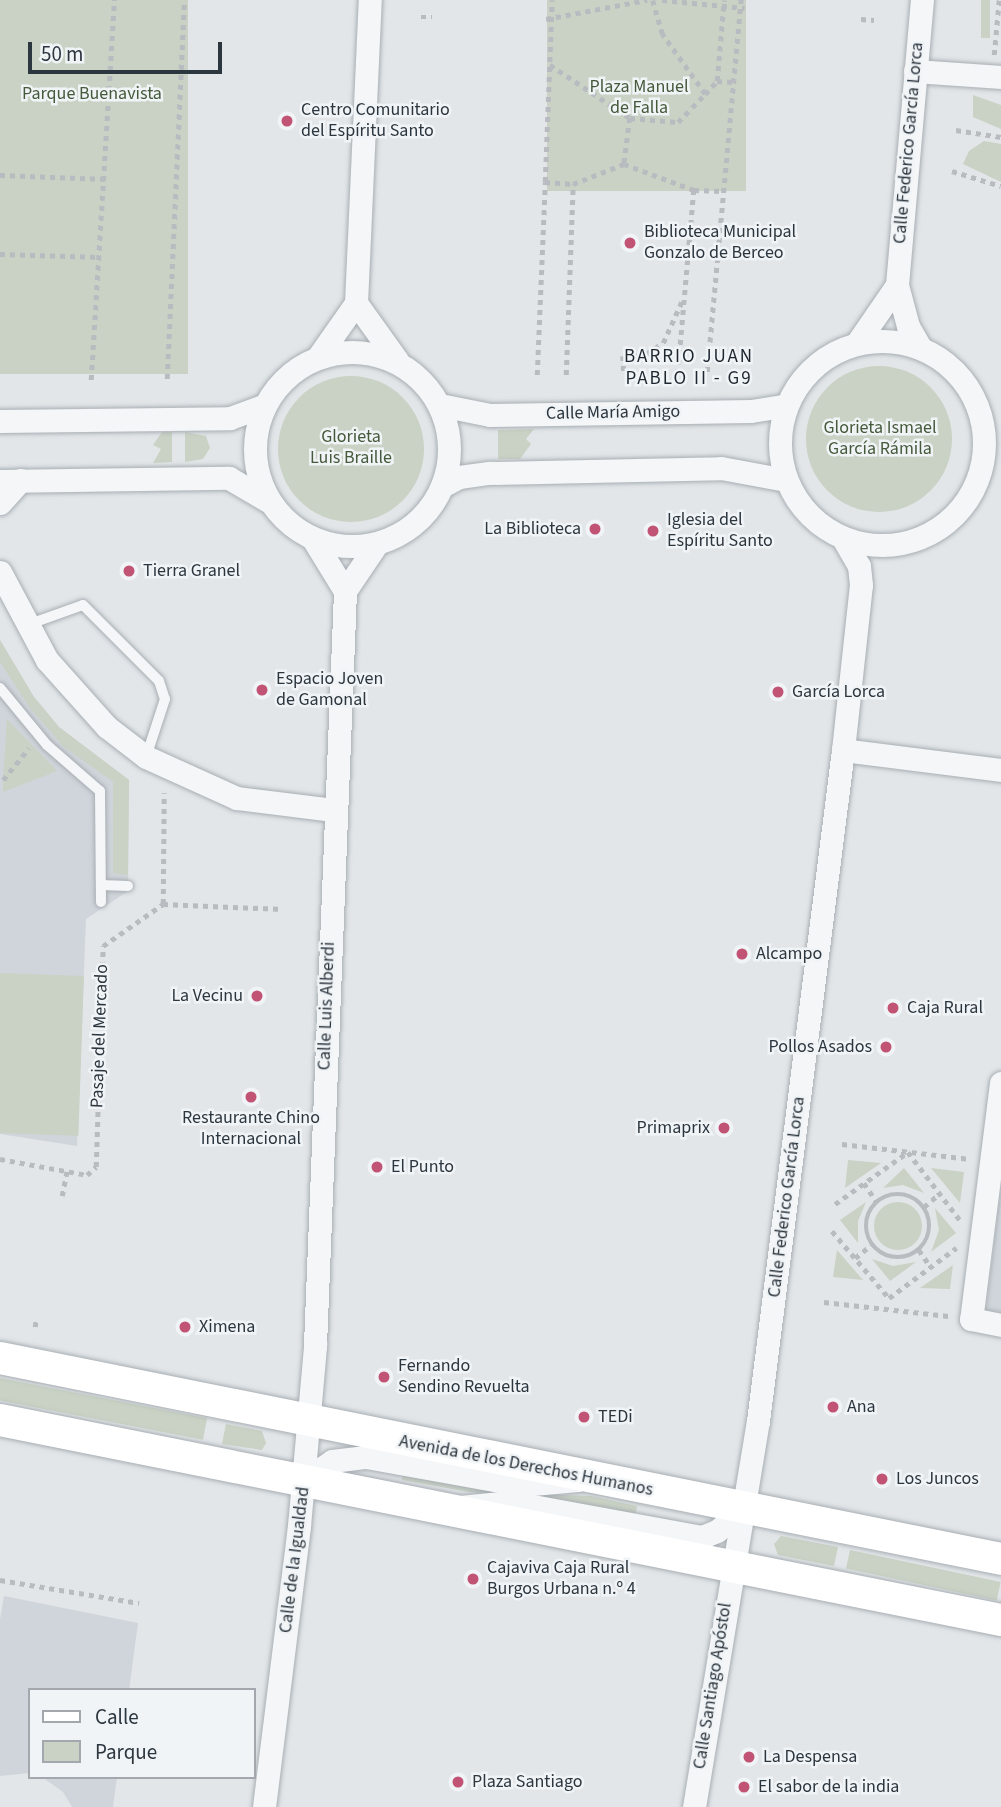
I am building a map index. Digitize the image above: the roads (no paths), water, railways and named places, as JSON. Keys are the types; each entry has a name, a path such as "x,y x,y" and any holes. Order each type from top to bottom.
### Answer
{"street":[{"path":"271,502 257,464 259,423 265,405 287,379 318,357 356,303 370,0"},
{"name":"Calle Federico García Lorca","path":"920,347 908,326 897,285 922,0"},
{"path":"915,71 997,66"},
{"name":"Calle Federico García Lorca","path":"857,343 897,285"},
{"path":"356,303 380,343 432,392 440,405 448,442 442,486"},
{"path":"861,585 881,558 902,544 945,524 960,509 979,474 983,455 984,422 974,393 951,366 920,347 884,340 857,343 814,365 786,405 780,453 786,480 813,519 843,538 866,544 902,544"},
{"path":"318,357 360,351 403,367"},
{"path":"0,421 230,418 265,405"},
{"name":"Calle María Amigo","path":"440,405 489,415 751,411 786,405"},
{"path":"313,539 345,591 376,545 418,519 442,486 459,477 489,473 721,468 786,480"},
{"path":"0,503 11,480 229,478 271,502 292,526 313,539 349,548 376,545"},
{"name":"Calle Federico García Lorca","path":"744,1508 843,750 861,585 859,566 843,538"},
{"path":"0,572 47,660 81,701 146,757 237,798 334,810"},
{"name":"Calle Luis Alberdi","path":"309,1421 345,591"},
{"path":"843,750 1001,770"},
{"path":"1001,1083 971,1319 1001,1325"},
{"name":"Avenida de los Derechos Humanos","path":"0,1358 1001,1559"},
{"path":"0,1420 455,1508 1001,1620"},
{"path":"304,1480 309,1421"},
{"name":"Calle de la Igualdad","path":"264,1807 304,1480 332,1461 366,1458 521,1485 589,1478"},
{"path":"455,1508 511,1502 702,1537 717,1531 744,1508"},
{"path":"733,1564 744,1508"},
{"name":"Calle Santiago Apóstol","path":"694,1807 733,1564"}],"lane":[{"path":"27,625 83,605 159,681 165,699 146,757"},
{"path":"0,688 39,736 100,791 101,902"},
{"path":"102,884 128,886"}],"place":[{"name":"Centro Comunitario del Espíritu Santo","path":"287,121"},
{"name":"Biblioteca Municipal Gonzalo de Berceo","path":"630,243"},
{"name":"La Biblioteca","path":"595,529"},
{"name":"Iglesia del Espíritu Santo","path":"653,531"},
{"name":"Tierra Granel","path":"129,571"},
{"name":"Espacio Joven de Gamonal","path":"262,690"},
{"name":"García Lorca","path":"778,692"},
{"name":"Alcampo","path":"742,954"},
{"name":"La Vecinu","path":"257,996"},
{"name":"Caja Rural","path":"893,1008"},
{"name":"Pollos Asados","path":"886,1047"},
{"name":"Restaurante Chino Internacional","path":"251,1097"},
{"name":"Primaprix","path":"724,1128"},
{"name":"El Punto","path":"377,1167"},
{"name":"Ximena","path":"185,1327"},
{"name":"Fernando Sendino Revuelta","path":"384,1377"},
{"name":"Ana","path":"833,1407"},
{"name":"TEDi","path":"584,1417"},
{"name":"Los Juncos","path":"882,1479"},
{"name":"Cajaviva Caja Rural Burgos Urbana n.º 4","path":"473,1579"},
{"name":"La Despensa","path":"749,1757"},
{"name":"Plaza Santiago","path":"458,1782"},
{"name":"El sabor de la india","path":"744,1787"}],"district":[{"name":"BARRIO JUAN PABLO II - G9","path":"689,368"}],"park label":[{"name":"Parque Buenavista","path":"92,94"},
{"name":"Plaza Manuel de Falla","path":"639,98"},
{"name":"Glorieta Ismael García Rámila","path":"880,439"},
{"name":"Glorieta Luis Braille","path":"351,448"}]}
